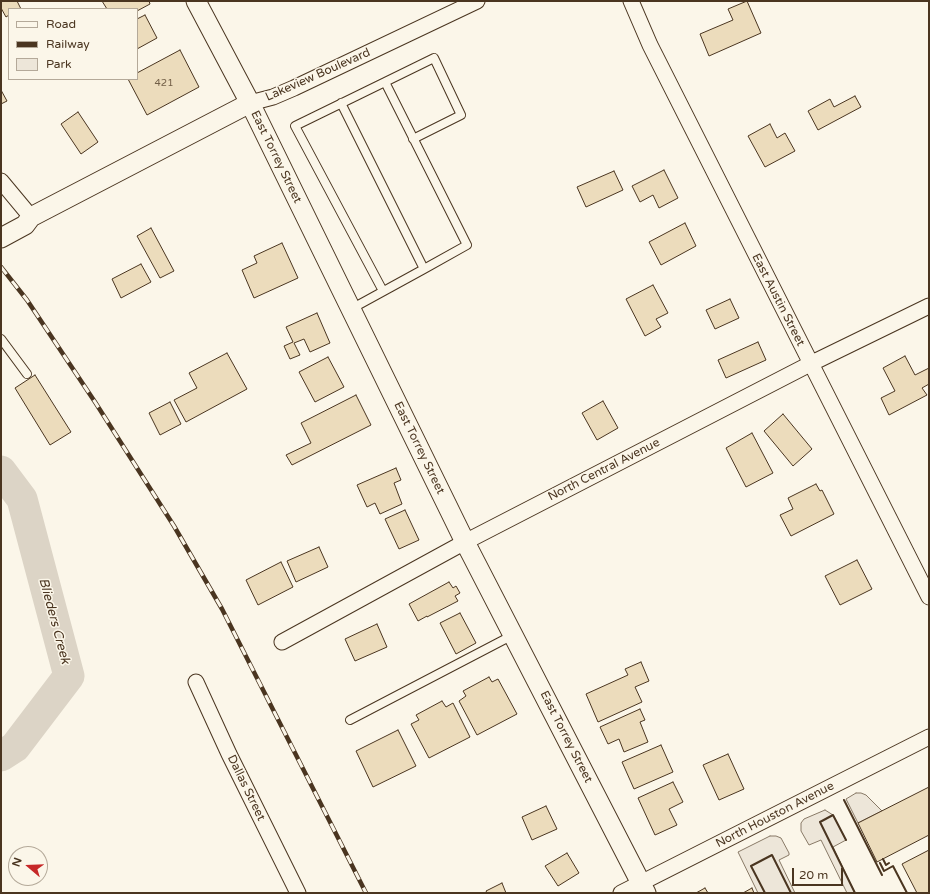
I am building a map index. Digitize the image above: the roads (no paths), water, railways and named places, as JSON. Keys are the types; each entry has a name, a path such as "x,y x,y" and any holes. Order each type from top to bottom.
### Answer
{"street":[{"name":"East Torrey Street","path":"196,1 250,103 465,542 643,888"},
{"name":"Lakeview Boulevard","path":"1,225 21,216 31,216 250,103 273,97 294,88 478,1"},
{"name":"East Austin Street","path":"631,1 650,46 929,597"},
{"path":"1,181 31,216"},
{"name":"Lakeview Boulevard","path":"1,238 25,225 31,216"},
{"name":"North Central Avenue","path":"282,642 465,542 810,364 929,306"},
{"name":"Dallas Street","path":"196,682 229,754 298,893"},
{"name":"North Houston Avenue","path":"620,893 643,888 929,737"}],"lane":[{"path":"383,291 295,126 434,58 461,115 413,138"},
{"path":"351,309 467,245 385,82"},
{"path":"341,103 424,269"},
{"path":"1,339 26,374"},
{"path":"350,720 513,635"}],"waterway":[{"name":"Blieders Creek","path":"1,471 22,499 69,676 15,747 1,756"}],"railway":[{"path":"1,267 27,300 95,402 174,526 222,609 366,893"}]}
